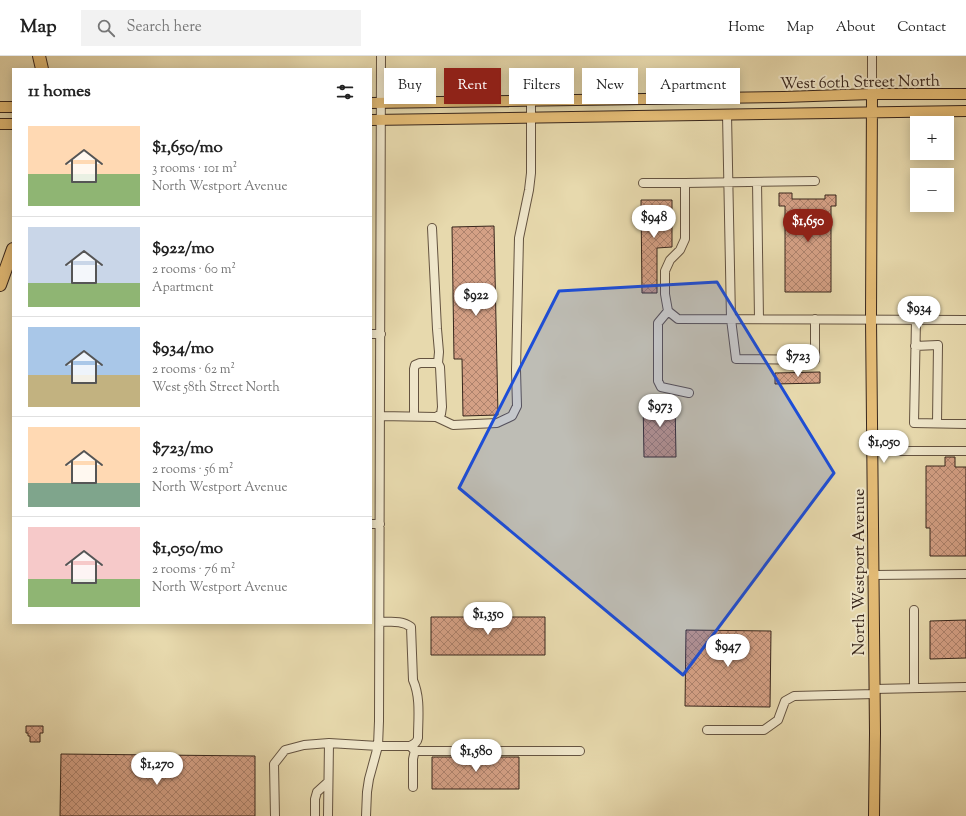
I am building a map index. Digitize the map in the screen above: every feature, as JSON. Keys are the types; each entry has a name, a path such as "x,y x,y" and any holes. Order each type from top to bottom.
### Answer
{"highway":[{"path":"39,56 42,68"},
{"path":"0,285 12,252"}],"main road":[{"name":"West 60th Street North","path":"574,99 776,97 872,94 966,94"},
{"name":"North Westport Avenue","path":"872,94 871,319 874,575 874,816"},
{"name":"West 60th Street North","path":"376,103 509,100"},
{"path":"0,107 12,107"},
{"name":"West 60th Street North","path":"376,120 966,111"},
{"path":"0,124 12,124"}],"street":[{"path":"366,816 369,778 378,746 379,721 381,334 380,185 376,103 381,56"},
{"path":"872,56 872,94"},
{"path":"380,416 436,417 453,425 497,423 512,416 517,406 516,370 519,238 531,173 531,104"},
{"path":"727,114 731,319 736,359 815,360 815,319"},
{"path":"643,184 815,181"},
{"path":"757,182 759,319"},
{"path":"685,183 685,238 680,250 670,260 665,271 665,294 668,311 678,319 966,320"},
{"path":"372,185 380,185"},
{"path":"432,228 439,352 438,363 440,367 442,407 441,414 436,417"},
{"path":"668,311 658,323 658,381 661,387 689,394"},
{"path":"916,320 914,423 966,424"},
{"path":"372,334 381,334"},
{"path":"915,346 938,345 937,423"},
{"path":"414,416 415,365 420,362 438,363"},
{"path":"872,451 966,451"},
{"path":"372,524 380,524"},
{"path":"874,575 966,574"},
{"path":"914,610 914,688"},
{"path":"380,622 400,622 408,624 411,627 412,680 418,698 418,738 413,748 413,787"},
{"path":"707,730 764,730 778,720 785,701 794,696 874,692 914,688 966,687"},
{"path":"328,816 330,743"},
{"path":"275,816 274,764 285,750 304,745 330,743 413,748 417,751 580,751"},
{"path":"315,816 315,799 317,792 328,782"}],"highlighted area":[{"path":"717,282 834,473 683,675 459,488 559,291"}],"building":[{"path":"779,193 792,193 792,199 825,199 825,195 836,195 836,206 831,206 831,292 785,292 785,206 779,206"},
{"path":"641,200 672,200 672,247 657,248 657,293 642,293"},
{"path":"494,226 498,415 463,416 462,359 454,359 452,227"},
{"path":"820,372 820,383 775,384 775,373"},
{"path":"643,400 675,400 676,457 644,457"},
{"path":"945,457 955,457 955,467 966,467 966,556 930,556 930,528 926,528 926,466 945,466"},
{"path":"431,617 545,617 545,655 431,655"},
{"path":"966,620 966,658 930,659 930,621"},
{"path":"686,630 771,631 770,707 685,706"},
{"path":"26,726 43,726 43,733 40,733 40,742 30,742 30,736 26,733"},
{"path":"61,754 255,756 255,816 60,816"},
{"path":"432,757 519,757 519,789 432,789"}]}
